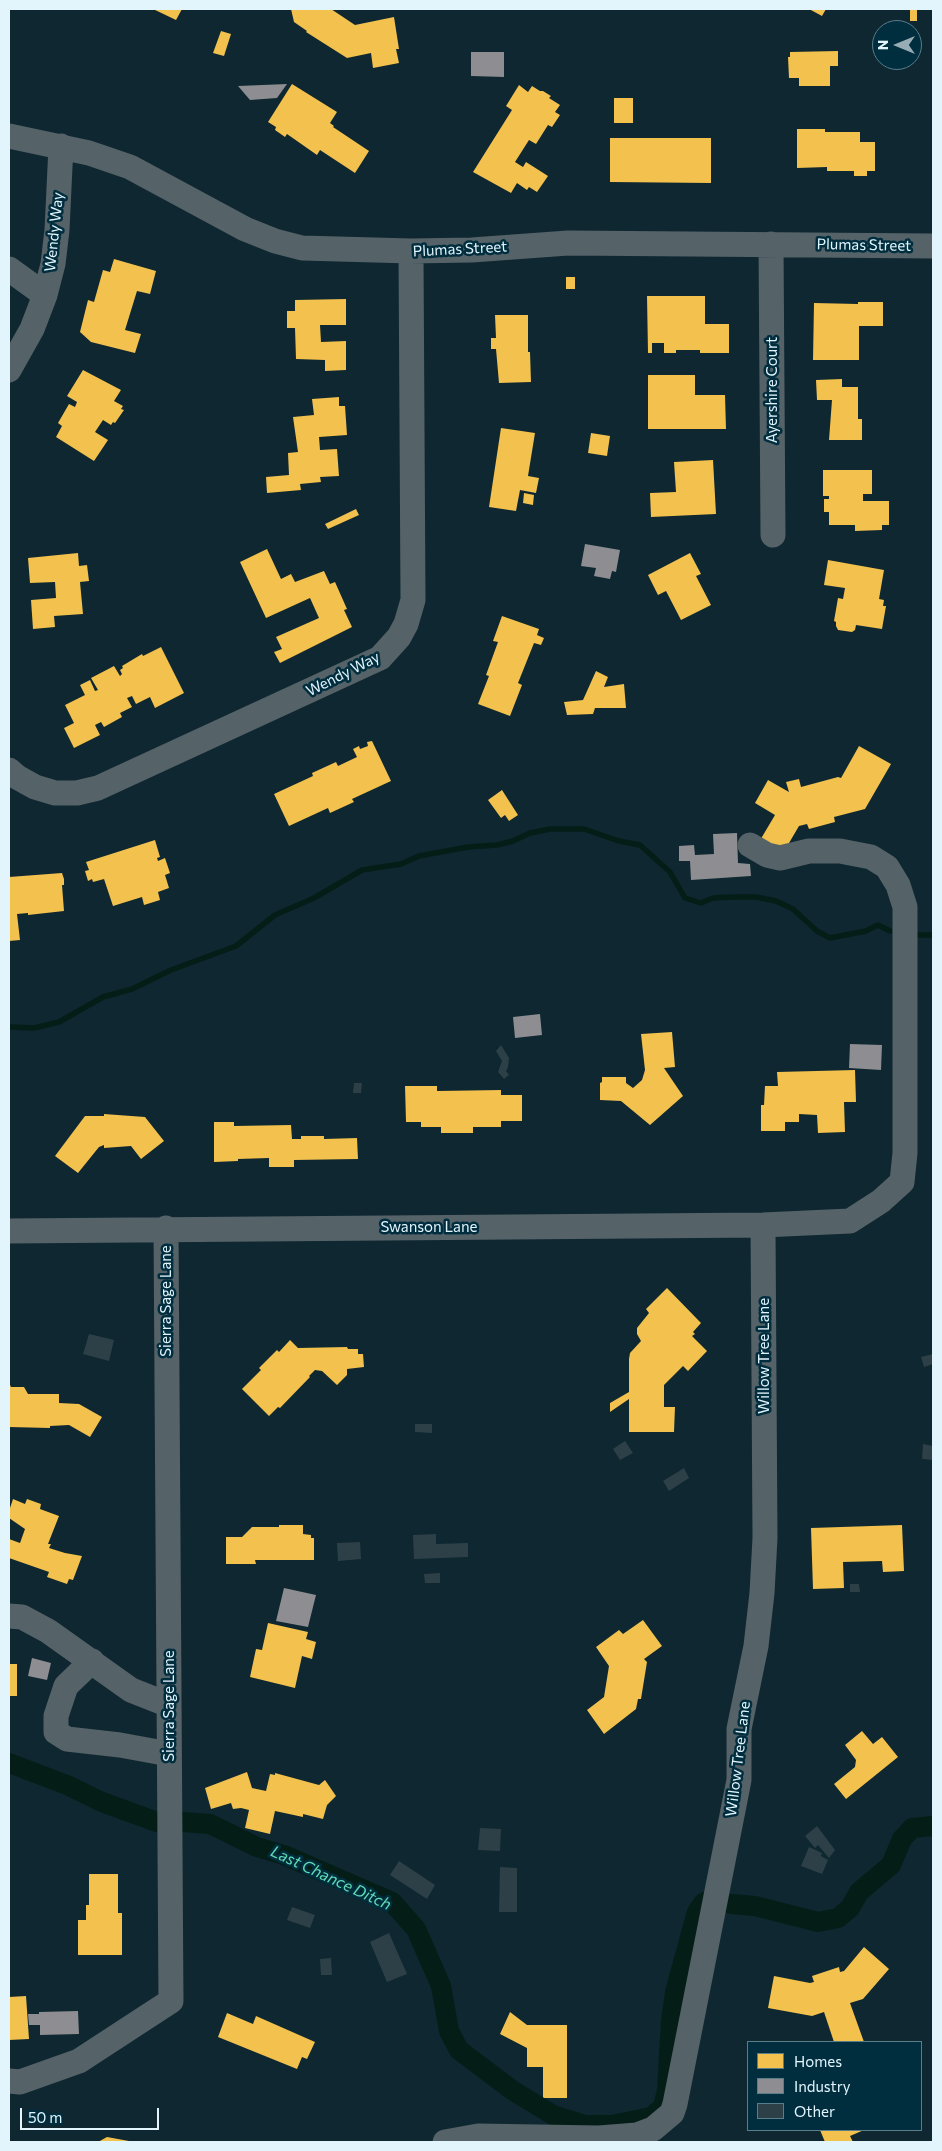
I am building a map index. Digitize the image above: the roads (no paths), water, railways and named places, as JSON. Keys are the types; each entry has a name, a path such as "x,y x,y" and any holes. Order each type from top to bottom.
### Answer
{"street":[{"name":"Plumas Street","path":"9,136 61,146 130,167 245,229 275,241 302,248 411,251 472,250 560,243 933,246"},
{"name":"Wendy Way","path":"9,370 32,329 52,264 57,230 61,146"},
{"name":"Ayershire Court","path":"771,244 774,535"},
{"name":"Wendy Way","path":"9,770 35,787 55,793 78,793 98,788 380,658 399,637 406,624 413,600 411,251"},
{"path":"9,269 44,295"},
{"name":"Swanson Lane","path":"9,1230 763,1225 850,1222 881,1201 902,1182 905,1154 905,907 898,885 887,868 871,856 840,851 809,851 780,858 767,855 750,845"},
{"name":"Willow Tree Lane","path":"445,2142 478,2136 599,2138 637,2135 653,2129 672,2113 739,1780 739,1729 756,1646 762,1593 765,1538 763,1225"},
{"name":"Sierra Sage Lane","path":"9,2081 20,2082 79,2061 171,2001 166,1228"},
{"path":"9,1616 22,1617 48,1630 131,1690 169,1705"},
{"path":"92,1661 66,1686 56,1716 56,1732 67,1739 120,1745 169,1754"}],"waterway":[{"path":"9,1027 34,1028 59,1022 103,997 132,989 171,970 236,946 275,915 314,898 362,870 401,864 419,856 468,847 497,845 513,841 530,833 550,829 584,829 619,841 640,845 670,872 685,898 701,903 713,898 733,897 756,897 776,901 793,909 817,931 830,938 866,931 878,925 890,931"},
{"path":"919,935 933,935"},
{"name":"Last Chance Ditch","path":"9,1763 67,1785 102,1802 157,1822"},
{"name":"Last Chance Ditch","path":"182,1822 210,1824 257,1847 284,1855 392,1902 416,1929 441,1986 449,2031 459,2050 512,2090 553,2115 585,2125 612,2125 651,2117 663,2107 667,2090 671,2021 675,1992 697,1912 704,1902"},
{"name":"Last Chance Ditch","path":"731,1904 755,1906 818,1922 838,1918 850,1908 859,1892 891,1865 902,1839 912,1828 933,1826"}]}
